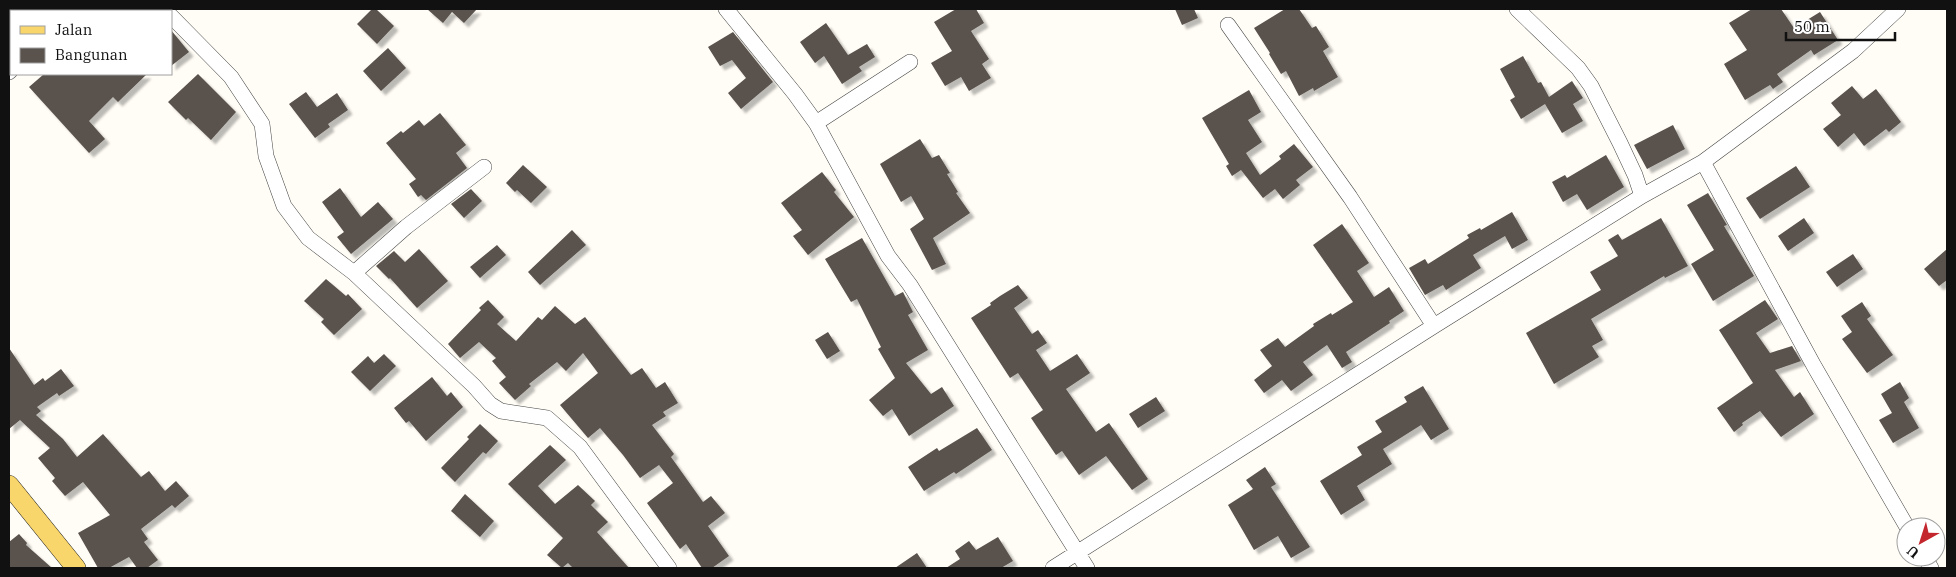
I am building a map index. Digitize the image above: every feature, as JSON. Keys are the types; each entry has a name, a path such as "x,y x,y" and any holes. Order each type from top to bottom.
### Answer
{"main road":[{"path":"9,486 76,568"}],"street":[{"path":"726,9 816,123 888,256 910,285 1087,568"},
{"path":"1517,9 1578,68 1591,86 1635,175 1642,196"},
{"path":"1053,568 1434,326 1642,196 1702,162 1853,50 1898,9"},
{"path":"172,17 231,77 262,124 266,156 284,206 308,238 354,273 474,386 490,404 501,411 547,418 580,447 669,568"},
{"path":"1228,25 1350,198 1434,326"},
{"path":"816,123 910,62"},
{"path":"1702,162 1814,366 1901,517"},
{"path":"354,273 406,227 484,167"}],"building":[{"path":"372,9 376,9 394,26 377,44 357,24"},
{"path":"427,9 477,9 464,23 452,12 443,23"},
{"path":"956,9 976,9 984,23 971,31 989,59 982,64 991,78 969,91 961,77 945,86 931,63 952,51 934,22"},
{"path":"1175,9 1194,9 1198,18 1182,25"},
{"path":"1285,9 1299,9 1312,28 1316,26 1329,47 1323,51 1338,77 1314,91 1313,88 1299,96 1286,71 1281,74 1254,28"},
{"path":"1752,9 1781,9 1794,28 1820,12 1838,40 1814,55 1811,50 1777,74 1783,82 1773,89 1770,85 1745,100 1724,64 1747,50 1729,23"},
{"path":"826,23 848,55 867,44 875,57 859,67 862,71 842,84 824,56 815,63 800,42"},
{"path":"172,31 189,52 172,65"},
{"path":"733,32 773,82 741,109 728,93 746,78 732,60 720,66 708,47"},
{"path":"388,48 406,68 381,91 363,71"},
{"path":"1523,56 1538,83 1541,82 1549,97 1572,81 1583,98 1573,104 1583,121 1562,133 1545,104 1521,119 1510,100 1515,97 1500,69"},
{"path":"198,74 236,112 211,140 188,118 186,120 168,102"},
{"path":"43,75 146,75 118,102 113,97 89,121 105,139 89,153 29,87"},
{"path":"1852,86 1863,99 1876,89 1901,122 1889,132 1886,129 1864,146 1854,133 1838,147 1823,129 1841,115 1831,103"},
{"path":"1249,90 1261,112 1248,120 1262,142 1246,153 1260,175 1281,159 1279,156 1294,144 1313,167 1296,180 1300,185 1283,199 1275,189 1263,198 1241,170 1232,176 1226,166 1229,164 1202,118"},
{"path":"306,92 317,107 337,93 348,110 328,124 330,127 315,138 289,104"},
{"path":"440,113 466,145 456,153 467,168 426,200 421,195 418,197 409,184 416,179 386,143 401,131 403,133 419,120 424,126"},
{"path":"1673,125 1685,149 1647,169 1634,145"},
{"path":"920,139 932,158 939,155 950,173 947,174 958,192 956,193 970,213 933,238 946,264 932,270 910,229 924,219 911,196 901,202 880,164"},
{"path":"1606,155 1624,187 1587,210 1577,194 1563,202 1552,182 1565,175 1567,178"},
{"path":"523,165 547,187 531,203 506,183"},
{"path":"1796,166 1810,187 1760,219 1746,198"},
{"path":"822,172 836,190 834,192 854,217 808,255 793,236 802,230 781,203"},
{"path":"340,188 361,217 378,202 393,219 351,254 337,237 344,232 322,202"},
{"path":"471,189 482,201 464,218 451,204"},
{"path":"1708,193 1727,225 1724,226 1754,276 1713,301 1691,264 1714,250 1687,205"},
{"path":"1512,212 1528,240 1512,249 1505,236 1473,255 1481,268 1446,290 1443,285 1425,295 1409,268 1425,259 1428,264 1469,238 1467,235 1480,228 1481,230"},
{"path":"1661,218 1688,266 1665,278 1664,276 1591,319 1603,340 1592,346 1599,357 1554,384 1526,333 1601,290 1590,272 1618,256 1608,240 1618,234 1622,240"},
{"path":"1804,218 1814,233 1788,251 1778,236"},
{"path":"1342,224 1369,263 1357,271 1374,297 1389,287 1404,311 1389,321 1390,323 1346,352 1352,362 1342,368 1327,345 1303,362 1313,375 1291,391 1282,380 1264,393 1254,380 1272,366 1260,350 1278,338 1285,347 1314,326 1313,324 1353,302 1313,245"},
{"path":"572,230 586,245 540,285 528,272"},
{"path":"862,238 895,296 903,292 913,312 908,315 928,350 906,363 931,394 942,387 954,406 909,436 892,409 883,416 869,400 895,378 878,349 881,347 857,299 851,302 825,259"},
{"path":"497,245 506,255 480,278 470,267"},
{"path":"419,249 448,281 417,308 390,278 376,266 394,251 405,262"},
{"path":"1947,249 1947,280 1939,286 1924,269"},
{"path":"1853,254 1863,269 1837,287 1826,272"},
{"path":"326,279 346,296 348,294 362,309 334,335 321,322 324,319 304,301"},
{"path":"1018,285 1028,298 1014,308 1032,334 1038,330 1047,343 1036,350 1050,371 1077,354 1090,373 1066,389 1096,432 1109,423 1148,479 1132,490 1106,456 1079,475 1062,451 1056,455 1031,418 1043,410 1018,373 1010,378 971,318"},
{"path":"488,300 504,317 497,324 516,341 538,317 542,320 555,306 575,324 585,317 631,375 642,368 656,388 665,382 678,403 663,412 666,416 652,425 674,454 671,457 703,502 711,496 725,513 708,526 729,556 712,568 702,568 686,544 680,549 647,503 673,483 659,465 640,478 600,428 588,438 560,405 598,373 583,353 566,371 557,362 529,384 531,386 515,400 499,383 506,377 492,361 496,358 479,342 460,358 448,344 481,310 479,308"},
{"path":"1765,300 1778,319 1756,333 1770,353 1792,346 1801,361 1775,370 1794,397 1800,392 1814,414 1781,437 1760,411 1742,423 1743,425 1734,432 1717,408 1753,383 1719,330"},
{"path":"1862,302 1871,316 1867,319 1893,355 1867,373 1842,339 1852,332 1841,316"},
{"path":"828,332 840,351 827,359 815,340"},
{"path":"9,348 34,385 43,378 45,381 61,369 74,386 59,396 57,393 37,407 41,411 36,415 63,439 77,457 103,434 141,477 149,471 165,491 176,481 189,496 175,508 172,505 141,529 148,539 144,542 158,560 147,568 137,568 129,557 109,568 98,568 78,533 110,515 83,482 65,496 52,481 55,478 38,458 50,448 20,420 9,429"},
{"path":"384,354 396,366 370,391 351,372 368,356 374,363"},
{"path":"432,377 447,396 451,392 463,407 426,441 409,421 406,423 394,408"},
{"path":"1900,382 1909,398 1904,402 1919,428 1893,443 1879,420 1892,413 1881,394"},
{"path":"1423,386 1449,429 1431,440 1421,425 1383,449 1392,464 1357,486 1365,500 1341,515 1320,481 1362,455 1357,447 1382,432 1375,421 1407,402 1404,397"},
{"path":"1156,397 1165,411 1138,428 1129,414"},
{"path":"480,424 498,441 486,454 483,452 455,482 441,468 469,439 467,437"},
{"path":"977,428 992,450 956,474 954,472 924,491 908,467 937,448 939,451"},
{"path":"550,445 566,460 538,486 555,504 578,485 595,501 591,505 608,522 597,532 629,568 573,568 568,563 562,568 547,555 563,538 508,484"},
{"path":"1265,467 1276,484 1271,487 1310,547 1291,558 1278,536 1254,550 1228,505 1253,489 1246,480"},
{"path":"465,494 494,521 480,537 451,511"},
{"path":"19,534 27,543 26,545 52,568 9,568 9,542"},
{"path":"998,537 1013,561 1001,568 946,568 960,559 955,551 969,541 976,550"},
{"path":"917,553 927,568 895,568"}]}
